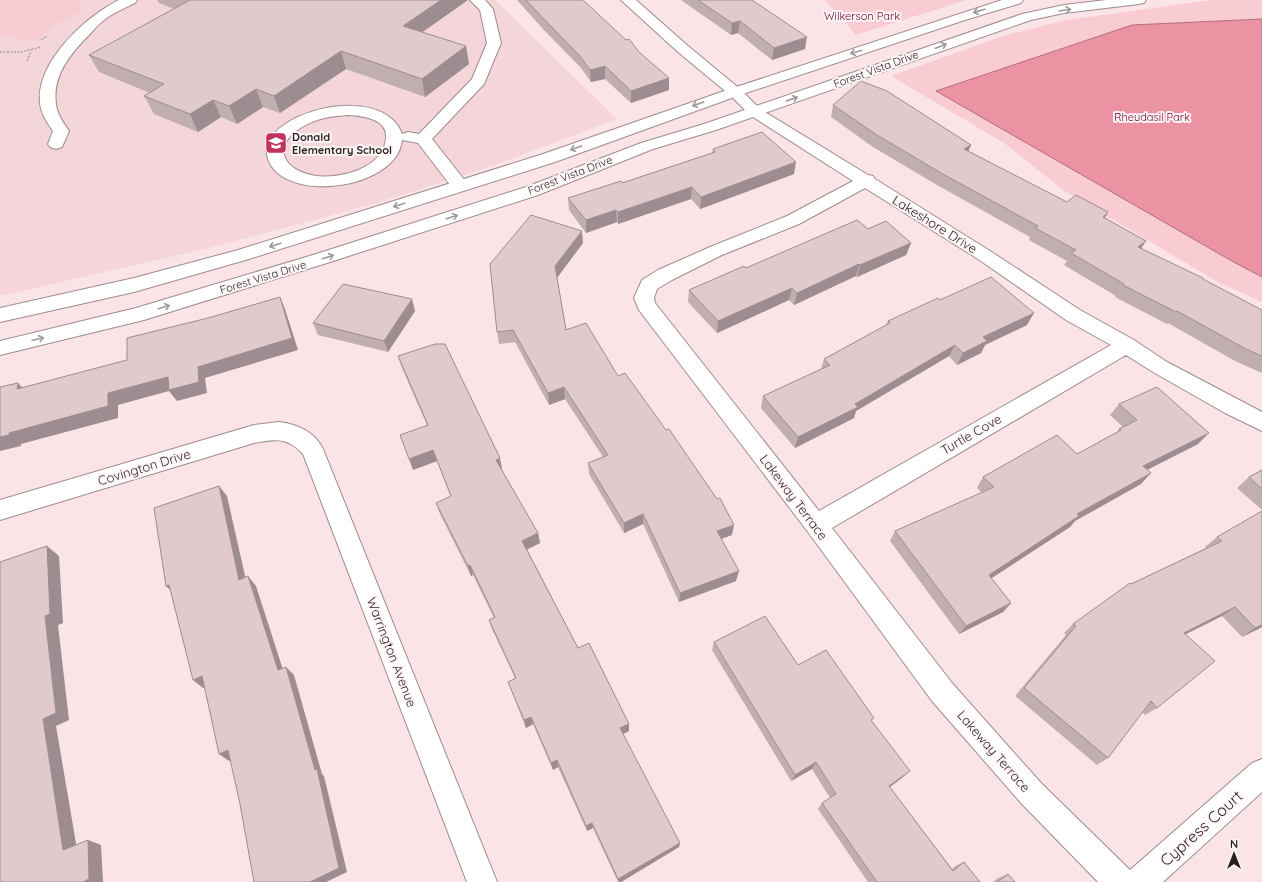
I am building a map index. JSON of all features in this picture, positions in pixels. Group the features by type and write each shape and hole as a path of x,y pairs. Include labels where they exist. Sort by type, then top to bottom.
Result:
{"street":[{"path":"56,144 61,132 53,122 47,106 48,90 55,66 69,46 94,22 105,13 130,0"},
{"path":"423,139 479,81 494,43 486,9 477,0"},
{"name":"Lakeshore Drive","path":"628,0 683,49 735,92 755,112 867,180 984,255 1073,315 1127,345 1160,367 1262,422"},
{"name":"Forest Vista Drive","path":"0,315 134,285 236,257 549,158 735,92 960,17 1016,0"},
{"name":"Forest Vista Drive","path":"0,348 137,315 320,259 532,191 647,146 755,112 1027,17 1064,9 1139,0"},
{"path":"349,110 368,112 383,118 393,127 396,136 393,150 384,161 369,170 351,177 331,180 312,180 295,176 282,169 275,159 275,148 281,136 293,126 310,117 329,112 349,110"},
{"path":"396,136 423,139 476,209"},
{"name":"Lakeway Terrace","path":"867,180 788,223 716,251 665,275 649,285 644,298 646,305 816,525 942,692 1031,793 1120,882"},
{"name":"Turtle Cove","path":"816,525 1127,345"},
{"name":"Covington Drive","path":"0,510 254,434 272,431 290,432"},
{"name":"Warrington Avenue","path":"290,432 303,438 312,448 482,882"},
{"name":"Cypress Court","path":"1140,882 1262,773"}],"path":[{"path":"27,61 32,54 31,51"}],"shaded area":[{"name":"Donald Elementary School","path":"0,0 495,0 617,119 489,167 377,203 209,248 0,296"},
{"name":"Rheudasil Park","path":"1262,19 1262,277 936,91 1132,25"}],"green space":[{"path":"76,0 83,7 80,12 51,26 43,36 29,41 0,34 0,1"},
{"name":"Wilkerson Park","path":"825,0 966,0 856,35"},
{"name":"Rheudasil Park","path":"1211,0 1262,0 1262,302 1218,282 1063,190 1004,143 891,76 1003,36 1067,20"}],"building":[{"path":"190,0 441,0 403,26 466,46 422,79 341,51 274,96 256,89 229,106 213,100 190,114 144,96 164,84 89,55"},
{"path":"526,0 583,0 626,40 629,39 639,52 669,78 631,91 605,66 590,70 580,56"},
{"path":"698,0 752,0 807,37 774,48 740,21 732,23"},
{"path":"861,81 887,91 971,145 964,149 1067,202 1076,195 1108,212 1103,217 1146,241 1138,247 1203,278 1262,310 1262,356 1246,349 1177,311 1176,312 1123,285 1124,284 1071,253 1076,250 1035,228 1038,226 941,173 877,135 833,105"},
{"path":"762,132 796,162 701,197 692,187 618,212 616,210 586,220 568,198 621,181 622,183 715,152 713,149"},
{"path":"531,215 582,231 555,266 566,330 586,323 618,376 625,373 666,430 669,429 717,499 720,498 734,525 717,531 739,571 680,593 643,514 624,523 588,463 608,455 564,387 548,393 513,330 497,332 490,264"},
{"path":"857,220 868,229 886,221 911,243 860,265 859,264 797,293 792,288 718,321 689,290 744,266 746,268"},
{"path":"991,277 1034,313 983,337 987,341 963,353 955,345 855,404 858,407 798,437 763,396 830,365 824,359 890,323 888,321 938,298 940,300"},
{"path":"343,284 412,299 384,341 313,323"},
{"path":"280,297 292,338 198,367 199,382 169,390 168,377 108,393 108,406 9,433 9,435 0,437 0,387 18,383 17,389 127,360 127,338 208,318"},
{"path":"435,344 445,344 500,458 496,460 538,533 522,541 578,648 589,643 629,724 620,728 680,843 618,879 592,823 586,826 557,760 551,763 531,717 524,720 508,682 516,678 489,620 495,617 470,565 468,566 436,503 451,496 433,450 409,459 400,435 428,425 398,356"},
{"path":"1157,387 1209,433 1143,466 1151,473 1077,514 1079,516 989,575 1011,603 966,626 895,531 994,487 983,477 1057,435 1077,454 1121,430 1119,429 1137,420 1119,404"},
{"path":"1262,470 1262,489 1249,477"},
{"path":"219,486 239,580 248,576 278,670 286,667 315,770 317,769 339,868 310,882 254,882 240,804 228,750 219,754 202,676 193,680 169,585 166,586 154,508"},
{"path":"1262,511 1262,625 1255,628 1235,607 1184,633 1215,661 1157,708 1151,701 1108,758 1024,688 1076,626 1073,624 1130,583 1131,584 1222,541 1217,537"},
{"path":"47,546 50,614 45,616 56,713 43,719 63,850 88,840 89,879 83,882 0,882 0,562"},
{"path":"765,616 798,665 826,650 874,718 871,720 910,771 889,786 953,871 964,862 980,882 877,882 822,803 836,794 816,762 795,775 714,642"},
{"path":"1008,874 1015,882 998,882"}],"place":[{"name":"Donald Elementary School","path":"276,143"}]}
